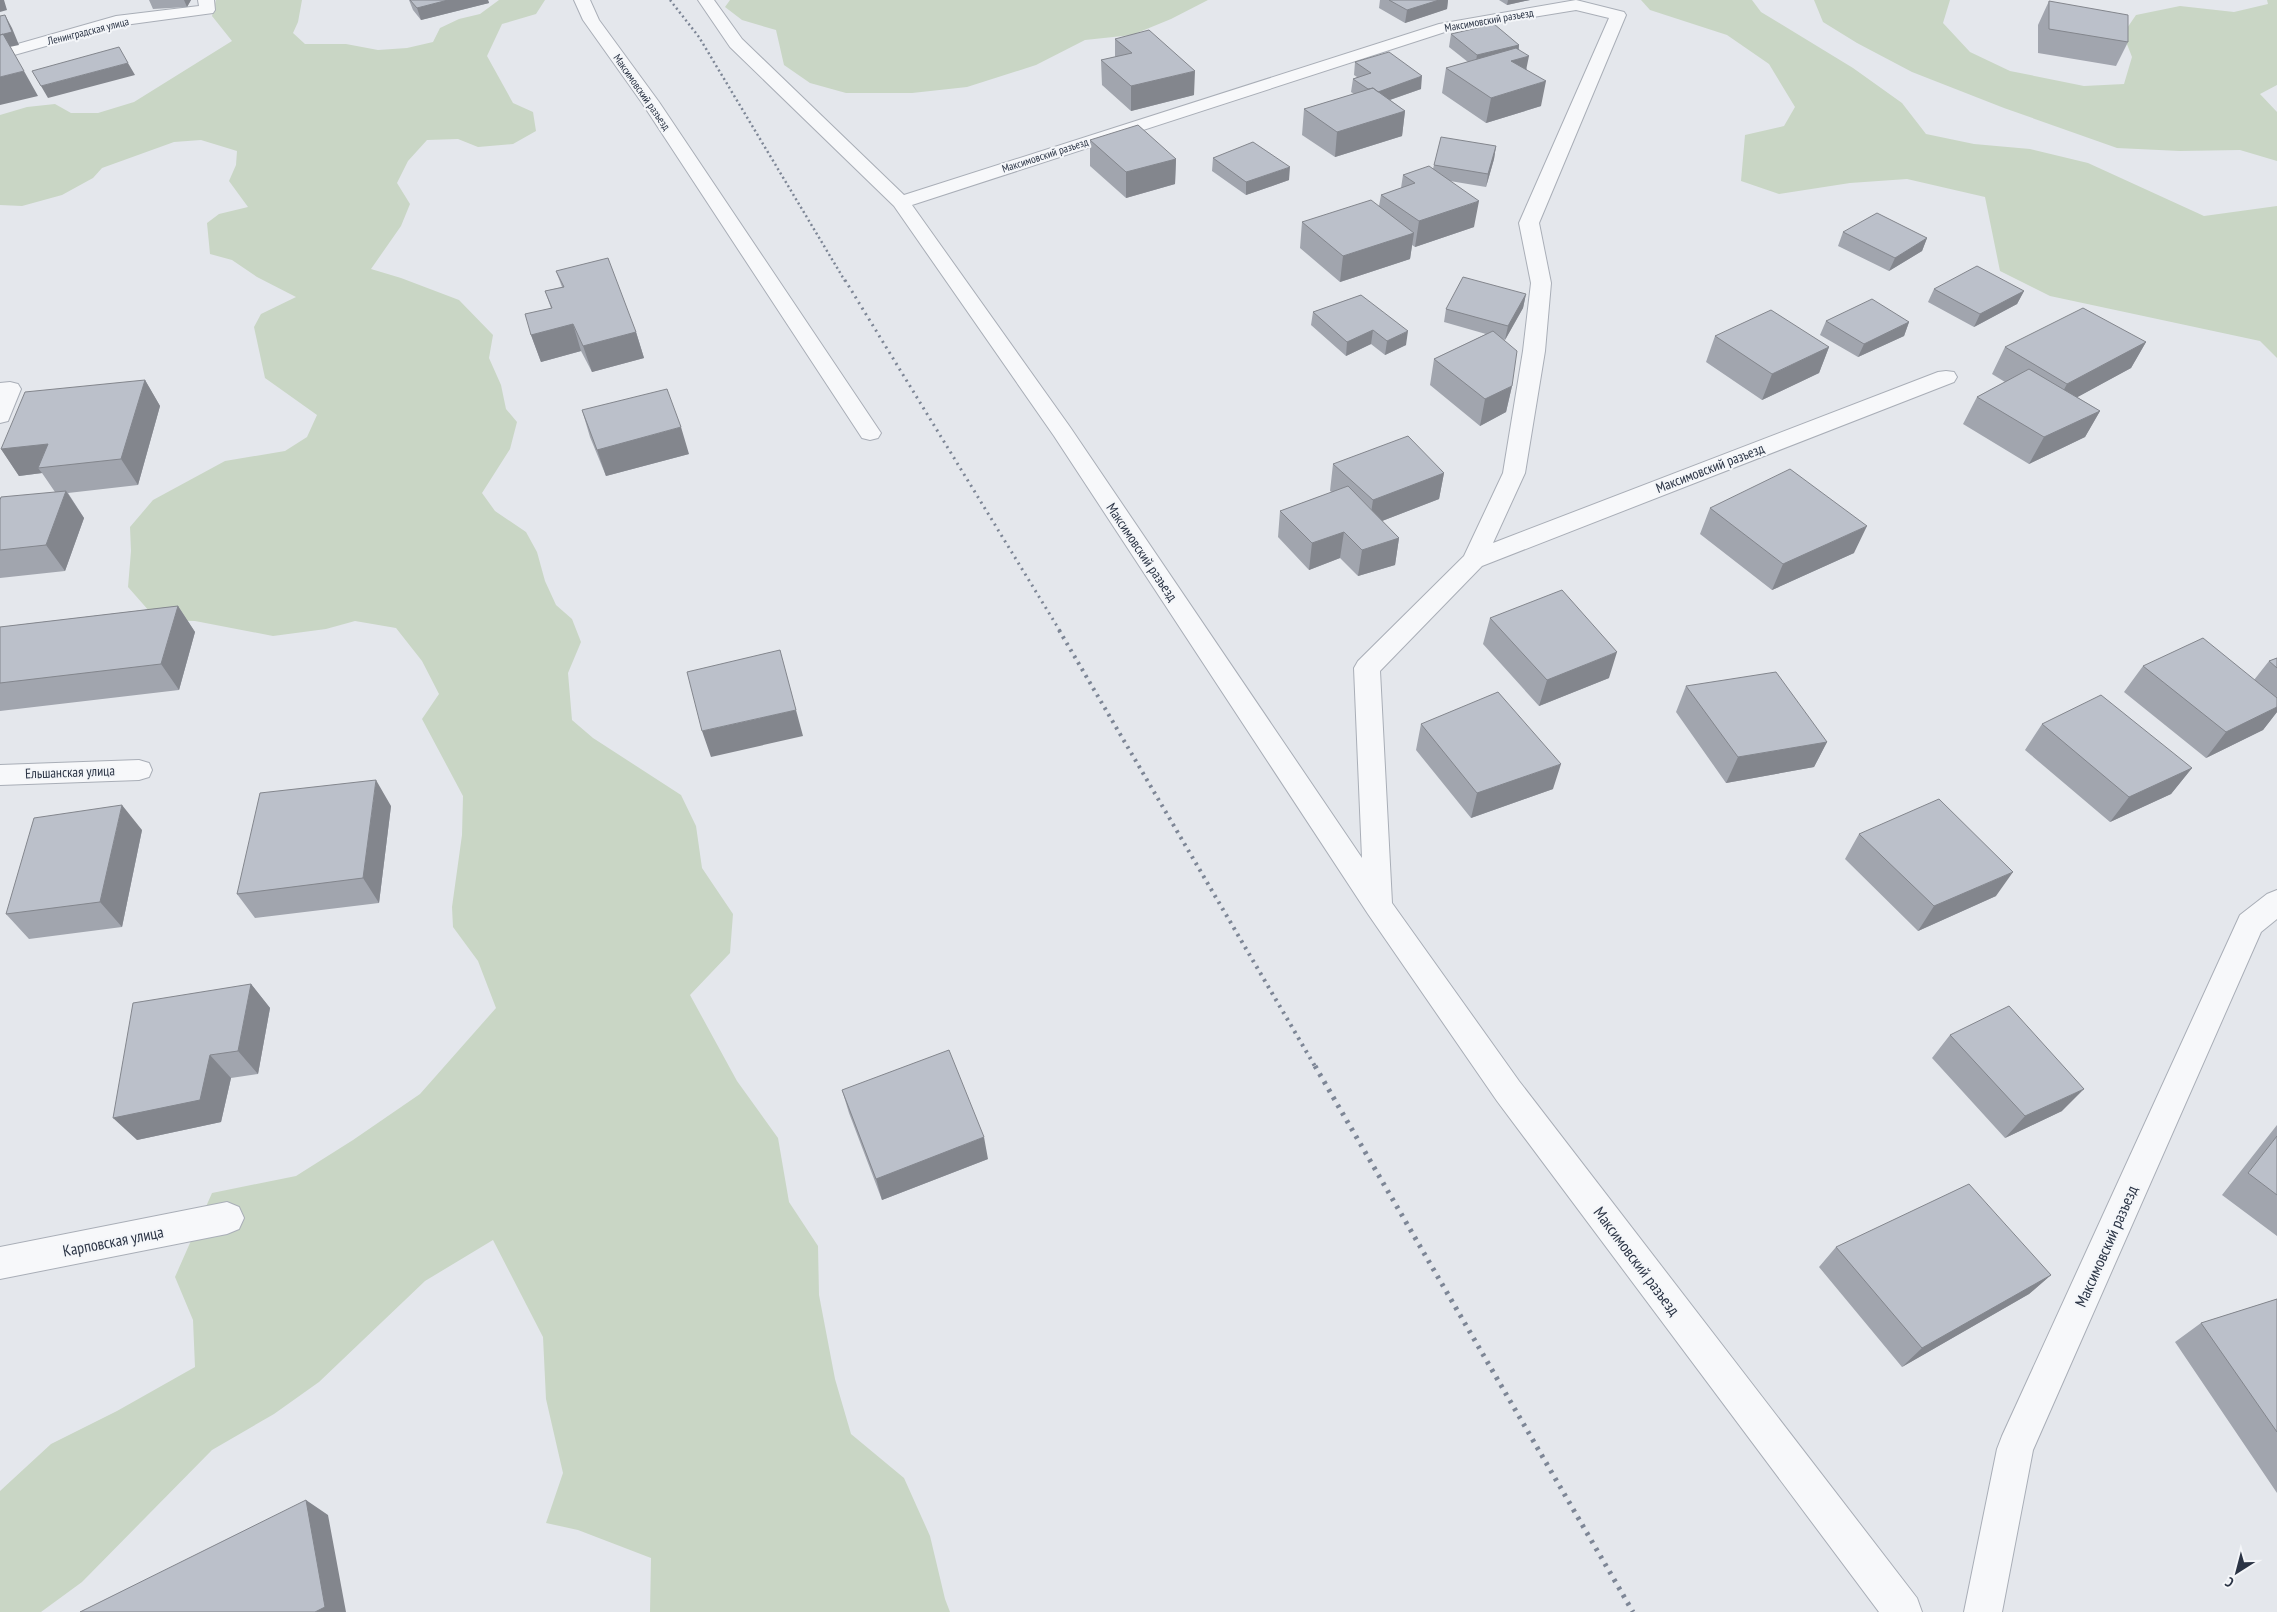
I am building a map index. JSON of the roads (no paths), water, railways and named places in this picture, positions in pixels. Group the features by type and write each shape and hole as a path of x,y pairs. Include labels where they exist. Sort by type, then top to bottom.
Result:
{"street":[{"name":"Максимовский разъезд","path":"582,0 591,20 650,102 870,433"},
{"name":"Максимовский разъезд","path":"706,0 736,43 900,202 1068,440 1378,906 1508,1091 1903,1612"},
{"name":"Ленинградская улица","path":"0,54 116,21 206,5"},
{"name":"Максимовский разъезд","path":"900,202 1445,27 1576,5 1618,15 1530,223 1541,283 1534,351 1514,473 1474,560 1367,668 1378,906"},
{"name":"Максимовский разъезд","path":"1474,560 1946,377"},
{"path":"0,416 5,389"},
{"name":"Ельшанская улица","path":"0,775 139,770"},
{"name":"Максимовский разъезд","path":"1983,1612 2015,1449 2250,924 2277,902"},
{"name":"Карповская улица","path":"0,1264 227,1218"}],"railway":[{"path":"670,0 699,37 845,281"},
{"path":"845,280 1060,631"},
{"path":"1059,630 1316,1068"},
{"path":"1315,1066 1633,1612"}]}
